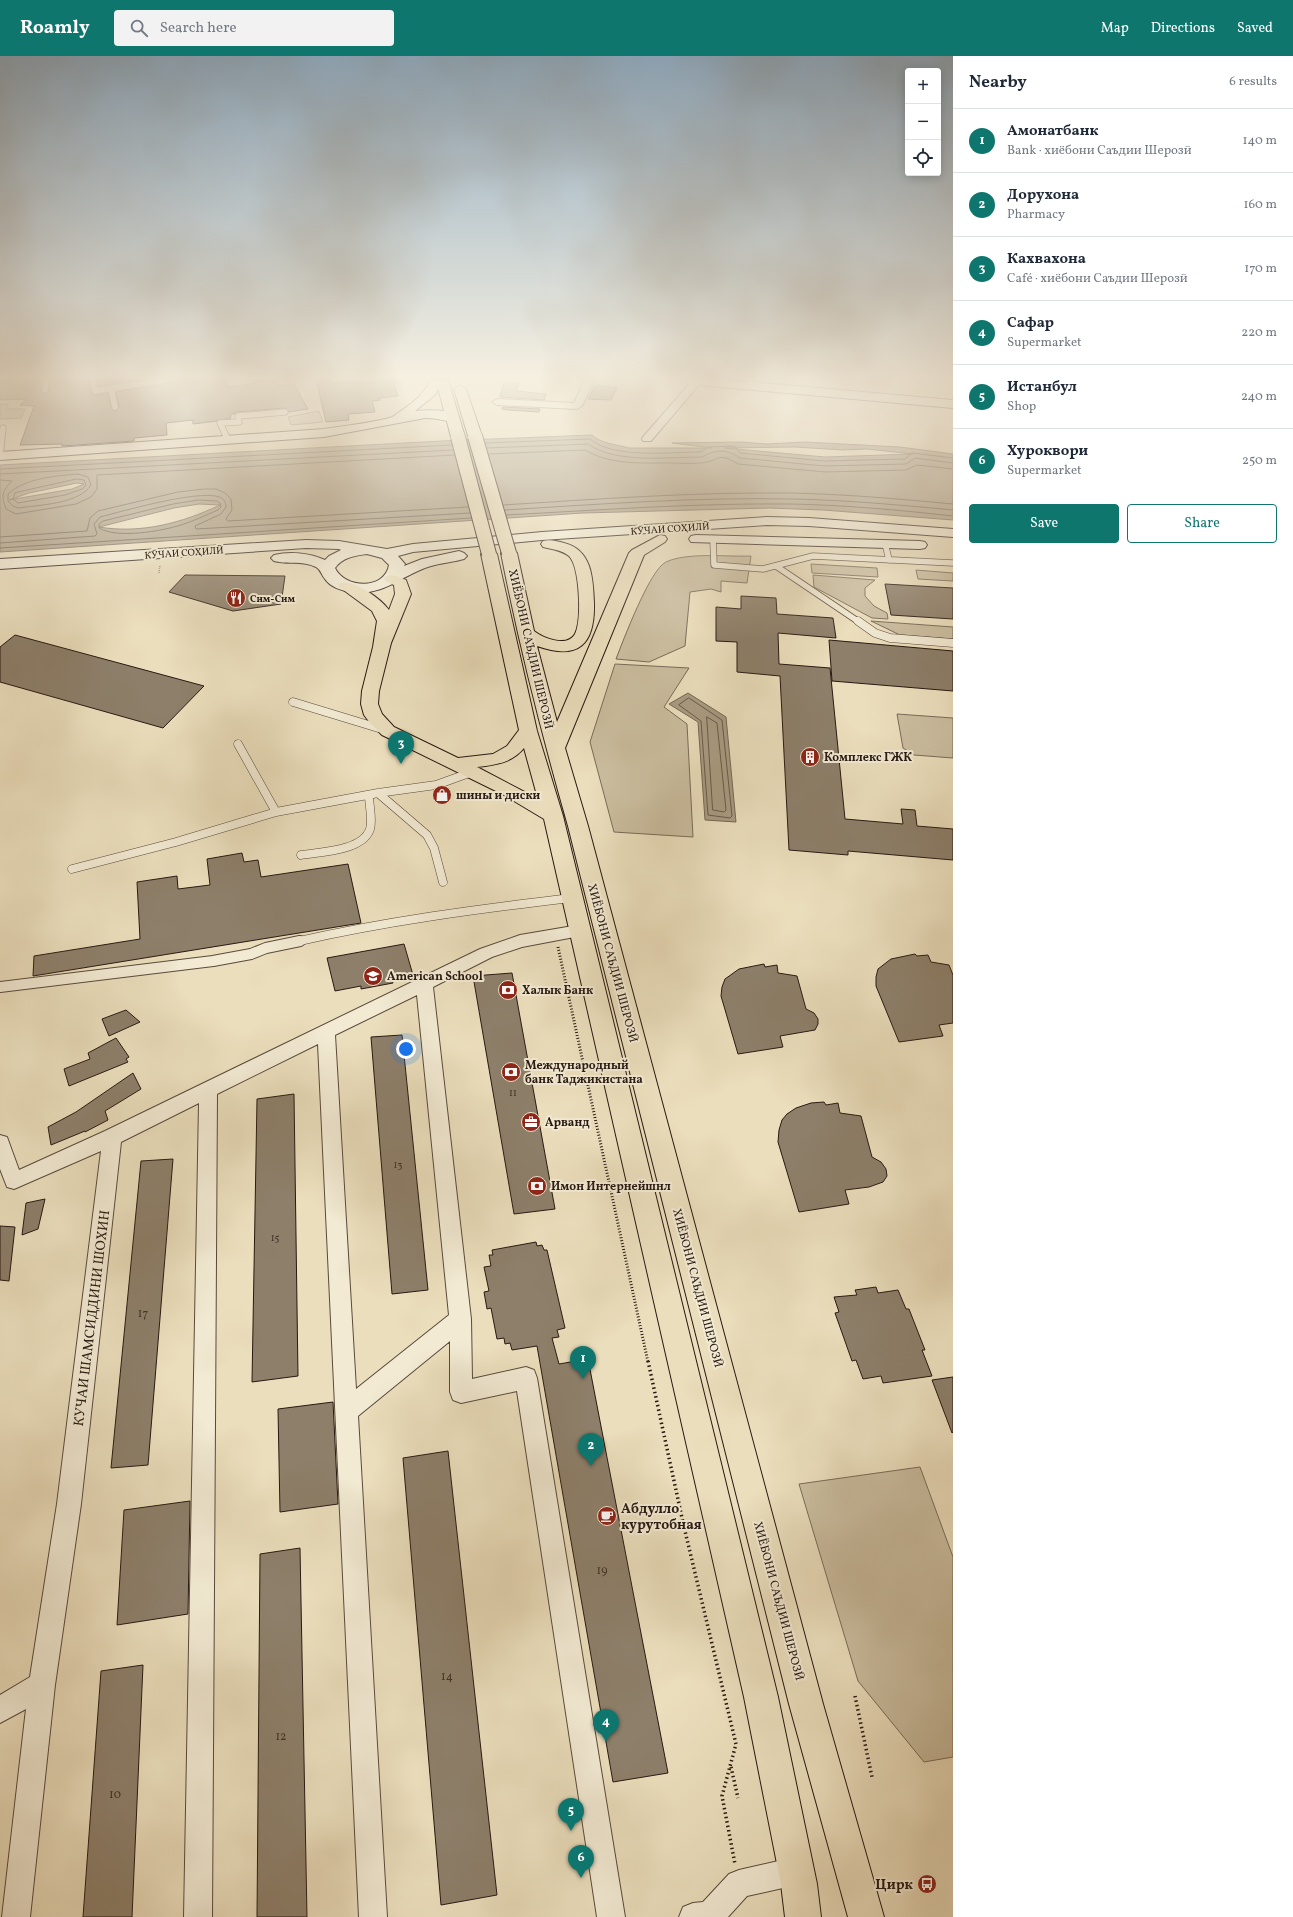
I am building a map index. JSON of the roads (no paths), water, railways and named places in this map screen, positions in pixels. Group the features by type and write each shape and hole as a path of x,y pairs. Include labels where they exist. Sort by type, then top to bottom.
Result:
{"highway":[{"name":"ХИЁБОНИ САЪДИИ ШЕРОЗӢ","path":"468,467 525,632 555,749 578,826 806,1704 866,1917"},
{"name":"ХИЁБОНИ САЪДИИ ШЕРОЗӢ","path":"481,467 499,554 528,731 553,816 571,898 567,933 761,1697 796,1871 803,1917"},
{"path":"555,749 637,553 660,539"},
{"path":"525,632 532,640 557,646 575,642 582,638 584,631 586,607 584,570 576,554 548,544"},
{"path":"382,645 403,594 401,583 394,577"},
{"path":"346,586 365,598 381,611 384,624 382,645 368,697 373,715 388,731 511,791 553,816"},
{"path":"455,764 498,759 513,750 528,731"}],"main road":[{"name":"КӮЧАИ СОҲИЛӢ","path":"0,564 306,544 339,545 387,554 413,548 542,536 767,522 852,525 953,533"},
{"path":"767,522 776,526 778,536 767,540"},
{"path":"850,542 860,537 860,530 852,525"},
{"name":"КӮЧАИ СОҲИЛӢ","path":"346,586 366,588 385,583 394,577 428,562 450,557 548,544 660,539 850,542 953,547"},
{"path":"346,586 335,582 328,576 327,568 338,556 348,552 367,550"},
{"path":"387,554 398,564 398,569 394,577"},
{"name":"КӮЧАИ СОҲИЛӢ","path":"0,574 288,557 306,558 318,562 327,568"}],"street":[{"path":"0,1143 14,1182 208,1091 486,953 520,942 567,933"},
{"path":"424,984 460,1319 461,1392 526,1378 611,1917"},
{"path":"326,1033 374,1917"},
{"path":"198,1917 208,1091"},
{"name":"КУЧАИ ШАМСИДДИНИ ШОХИН","path":"16,1917 42,1685 69,1504 112,1137"},
{"path":"346,1411 460,1319"},
{"path":"0,1710 42,1685"},
{"path":"704,1916 738,1884 796,1871"}],"lane":[{"path":"713,540 714,564 716,566 753,570 776,566 813,556 953,563"},
{"path":"885,543 889,560"},
{"path":"776,566 874,633 890,638 953,643"},
{"path":"293,702 388,731"},
{"path":"238,744 276,812"},
{"path":"72,869 176,842 276,812 369,794 436,785 472,772"},
{"path":"378,793 427,835 434,848 443,882"},
{"path":"301,855 356,845 366,839 370,828 369,794"},
{"path":"0,987 213,961 251,954 266,948 361,927 484,908 571,898"}],"water":[{"path":"0,467 953,467 953,520 823,510 769,508 583,513 0,552","holes":["77,483 84,484 72,489 9,500 29,493","199,504 220,505 176,522 146,528 115,529 99,527 174,508"]},
{"path":"688,693 726,717 736,822 705,820 698,722 669,704"}],"place":[{"name":"Сим-Сим","path":"236,598"},
{"name":"Комплекс ГЖК","path":"810,757"},
{"name":"Кахвахона","path":"401,764"},
{"name":"шины и диски","path":"442,795"},
{"name":"American School","path":"373,976"},
{"name":"Халык Банк","path":"508,990"},
{"name":"Международный банк Таджикистана","path":"511,1072"},
{"name":"Арванд","path":"531,1122"},
{"name":"Имон Интернейшнл","path":"537,1186"},
{"name":"Амонатбанк","path":"583,1379"},
{"name":"Дорухона","path":"591,1466"},
{"name":"Абдулло курутобная","path":"607,1516"},
{"name":"Сафар","path":"606,1742"},
{"name":"Истанбул","path":"571,1831"},
{"name":"Хуроквори","path":"581,1878"},
{"name":"Цирк","path":"927,1884"}]}
